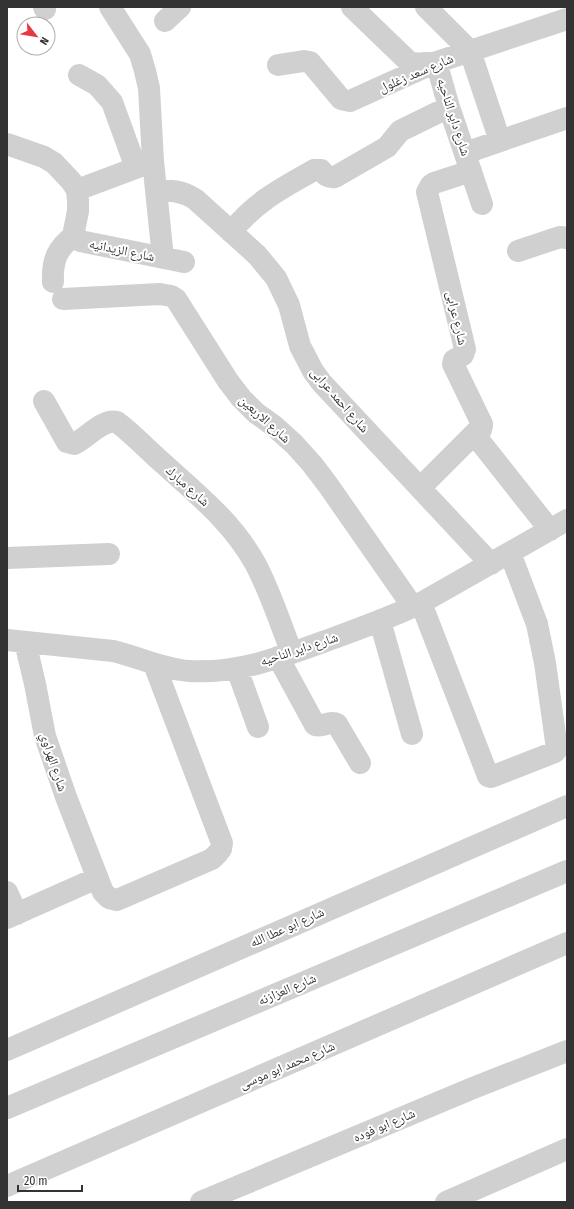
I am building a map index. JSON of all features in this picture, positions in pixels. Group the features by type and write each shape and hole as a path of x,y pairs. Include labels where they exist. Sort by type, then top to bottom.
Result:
{"street":[{"path":"110,7 140,54 146,71 149,88 145,164"},
{"name":"شارع داير الناحيه","path":"352,7 409,62 418,64 434,63 438,68 449,108 482,204"},
{"path":"426,7 470,51 500,141"},
{"name":"شارع سعد زغلول","path":"278,65 304,61 310,62 341,99 350,101 434,63 567,19"},
{"path":"79,75 97,85 112,102 145,164 157,191"},
{"path":"231,232 246,215 262,201 314,170 321,170 328,177 335,177 386,147 404,129 449,108"},
{"path":"468,162 500,141 567,118"},
{"path":"7,144 44,157 71,180 77,190 145,164"},
{"name":"شارع عرابى","path":"468,162 428,188 428,196 465,349 463,354 454,360 453,364 482,426 478,434 478,439 558,525"},
{"name":"شارع الزيدانيه","path":"77,190 78,211 74,231 75,235 80,241 174,260 157,191"},
{"name":"شارع احمد عرابى","path":"157,191 175,190 189,195 257,255 276,278 289,305 300,346 313,371 491,564"},
{"name":"شارع الاربعين","path":"75,235 66,241 54,260 52,271 58,291 166,294 176,299 228,381 241,398 256,413 274,426 294,444 312,464 417,605 489,777 556,751 540,637 530,604 510,553"},
{"path":"518,251 560,238 567,238"},
{"name":"شارع مبارك","path":"44,401 67,442 74,444 106,423 114,421 117,422 208,503 226,521 255,563 266,586 285,655 315,725 319,726 332,722 337,724 360,763"},
{"path":"420,488 482,426"},
{"name":"شارع داير الناحيه","path":"16,641 127,654 170,669 206,671 237,669 285,655 380,622 417,605 558,525"},
{"path":"7,558 109,554"},
{"path":"380,622 412,734"},
{"name":"شارع الهراوي","path":"16,641 35,684 45,736 66,797 97,878 103,892 109,898 117,900 212,859 221,849 222,844 154,664"},
{"path":"237,669 258,727"},
{"name":"شارع ابو عطا الله","path":"7,1050 567,806"},
{"name":"شارع العزازنه","path":"7,1108 567,871"},
{"path":"7,892 12,916 97,878"},
{"name":"شارع محمد ابو موسى","path":"7,1186 567,943"},
{"name":"شارع ابو فوده","path":"201,1202 473,1088 567,1051"},
{"path":"446,1202 567,1149"}]}
